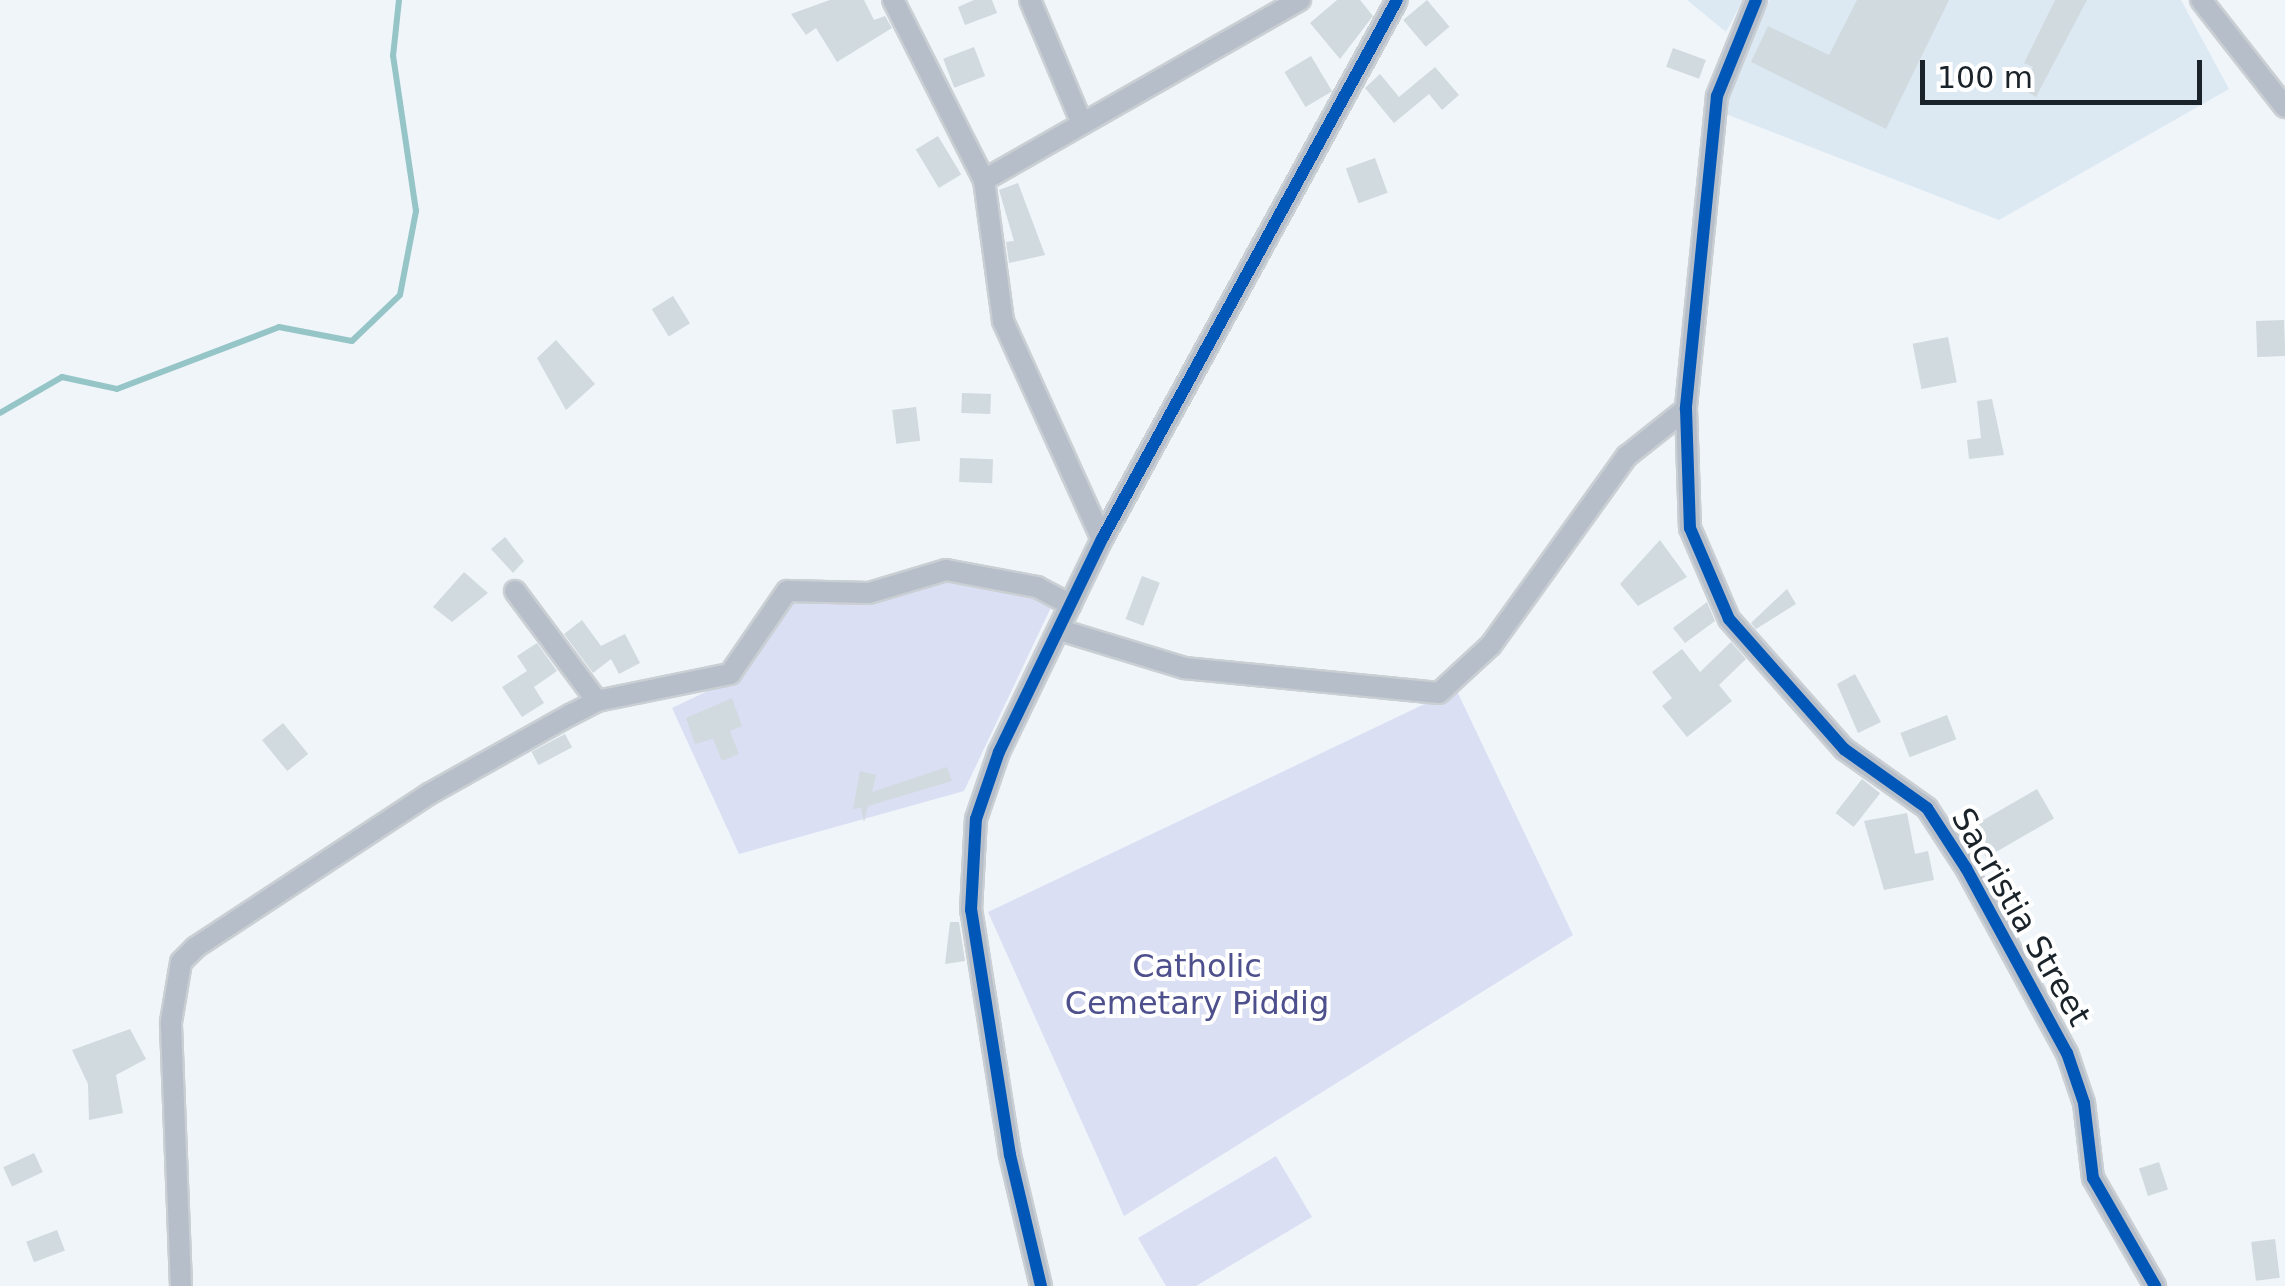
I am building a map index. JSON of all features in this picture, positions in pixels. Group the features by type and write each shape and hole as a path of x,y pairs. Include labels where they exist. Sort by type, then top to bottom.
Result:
{"street":[{"path":"892,0 984,180 1002,322 1102,539"},
{"path":"1030,0 1080,119"},
{"path":"984,180 1080,119 1300,0"},
{"path":"1041,1286 1010,1155 971,910 976,818 1102,539 1397,0"},
{"name":"Sacristia Street","path":"1756,0 1717,96 1686,409 1686,512 1720,602 1844,749 1927,808 1966,868 2068,1053 2084,1103 2092,1178 2155,1286"},
{"path":"2201,0 2285,108"},
{"path":"1060,630 1184,668 1439,693 1490,645 1626,456 1686,409"},
{"path":"181,1286 170,1022 181,962 429,794 597,702 730,674 787,591 869,593 946,570 1037,587 1072,605"},
{"path":"515,591 597,702"}],"shaded area":[{"path":"1687,0 1743,0 1726,32"},
{"path":"1770,0 2181,0 2229,89 1999,220 1718,111"}],"green space":[{"path":"943,574 1054,601 964,791 739,854 672,708 743,674 792,600"},
{"name":"Catholic Cemetary Piddig","path":"1456,689 1573,935 1124,1216 988,912"},
{"path":"1276,1156 1312,1217 1196,1286 1166,1286 1138,1238"}],"building":[{"path":"830,0 864,0 874,20 885,16 892,28 837,62 816,28 806,35 791,14"},
{"path":"974,0 992,0 997,13 965,25 958,7"},
{"path":"1337,0 1360,0 1373,16 1340,59 1310,23"},
{"path":"1427,0 1449,27 1426,47 1403,20"},
{"path":"1857,0 1949,0 1886,129 1751,62 1768,26 1829,55"},
{"path":"2055,0 2087,0 2036,97 2021,88 2033,67 2024,63"},
{"path":"974,47 985,76 954,88 943,59"},
{"path":"1673,48 1706,60 1699,79 1666,67"},
{"path":"1311,56 1332,91 1306,107 1284,72"},
{"path":"1435,67 1459,95 1442,110 1429,94 1394,123 1365,88 1380,74 1399,97"},
{"path":"938,136 961,175 939,188 916,149"},
{"path":"1375,158 1388,193 1359,203 1346,169"},
{"path":"1018,183 1045,255 1009,263 1006,242 1014,241 999,190"},
{"path":"673,296 690,323 669,336 652,309"},
{"path":"2284,320 2285,356 2257,357 2256,321"},
{"path":"1948,337 1957,382 1921,389 1913,344"},
{"path":"556,340 595,384 566,410 537,358"},
{"path":"962,393 991,394 990,414 961,413"},
{"path":"1992,399 2004,455 1969,459 1967,440 1981,438 1977,401"},
{"path":"916,407 920,441 896,444 892,410"},
{"path":"960,458 993,459 992,483 959,482"},
{"path":"505,537 524,561 513,573 491,549"},
{"path":"1660,540 1687,577 1638,606 1620,584"},
{"path":"464,572 488,593 452,622 433,607"},
{"path":"1142,576 1160,583 1143,626 1126,619"},
{"path":"1787,589 1796,604 1756,629 1751,623"},
{"path":"1707,602 1715,621 1685,643 1673,628"},
{"path":"582,620 601,646 625,634 640,663 619,674 611,659 593,673 564,634"},
{"path":"1731,642 1746,659 1719,685 1732,701 1687,737 1662,706 1672,698 1652,672 1682,649 1700,672"},
{"path":"537,643 557,671 534,687 544,703 522,717 502,687 527,671 517,656"},
{"path":"1855,674 1881,722 1858,733 1837,684"},
{"path":"732,698 742,726 730,731 739,754 722,761 713,739 695,744 686,718"},
{"path":"1947,715 1956,739 1910,757 1900,733"},
{"path":"283,723 308,754 287,771 262,740"},
{"path":"565,734 572,747 538,765 531,752"},
{"path":"947,767 952,781 868,806 864,822 861,808 853,809 860,771 876,775 872,792"},
{"path":"1862,779 1880,793 1854,827 1836,813"},
{"path":"2037,789 2054,818 1986,857 1969,828"},
{"path":"1907,813 1915,854 1928,851 1934,880 1884,890 1864,821"},
{"path":"950,922 959,922 965,961 945,964"},
{"path":"130,1029 146,1059 116,1075 123,1113 89,1120 88,1084 72,1050"},
{"path":"34,1153 43,1172 12,1186 3,1167"},
{"path":"2159,1162 2168,1190 2148,1196 2139,1168"},
{"path":"57,1230 65,1251 34,1262 26,1242"},
{"path":"2275,1239 2280,1278 2256,1281 2251,1242"}],"waterway":[{"path":"0,413 62,377 117,389 279,327 352,341 400,295 416,211 393,56 399,0"}],"cycle path":[{"path":"1041,1286 1010,1155 971,910 976,819 999,752 1102,539 1397,0"},
{"path":"1756,0 1717,96 1686,409 1690,528 1729,619 1844,749 1927,808 1966,868 2067,1053 2084,1103 2093,1178 2155,1286"}]}
